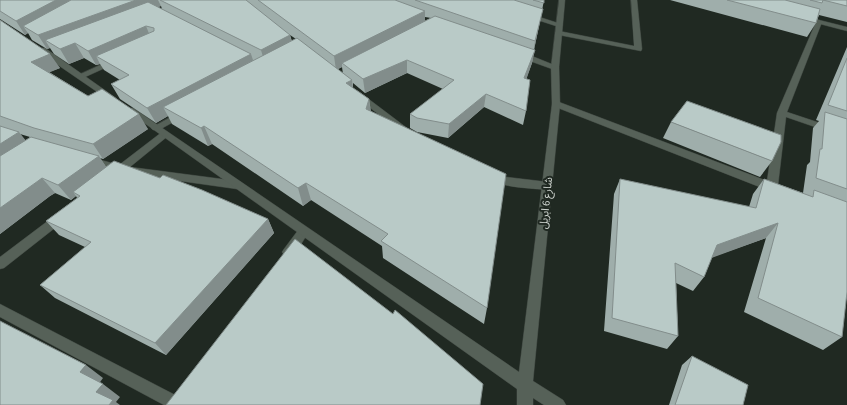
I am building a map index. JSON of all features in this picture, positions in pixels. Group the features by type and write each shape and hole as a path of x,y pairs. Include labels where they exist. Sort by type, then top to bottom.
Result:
{"street":[{"name":"شارع 6 ابريل","path":"525,405 525,385 556,104 555,67 562,0"},
{"path":"523,14 559,29 638,49 634,0"},
{"path":"798,16 847,29"},
{"path":"772,187 782,113 819,22"},
{"path":"35,46 49,51 80,76 161,131 303,232 525,385 558,405"},
{"path":"510,51 555,67"},
{"path":"80,76 121,59"},
{"path":"347,86 401,128 415,136"},
{"path":"556,104 786,192"},
{"path":"109,178 121,169 161,131 190,109"},
{"path":"782,113 847,135"},
{"path":"78,156 121,169 237,185"},
{"path":"484,172 504,182 548,186"},
{"path":"0,264 67,212"},
{"path":"279,263 303,232"},
{"path":"0,310 173,404 183,390"}],"building":[{"path":"0,0 56,0 16,21 0,11"},
{"path":"71,0 136,0 38,35 23,26"},
{"path":"160,0 246,0 290,35 261,50"},
{"path":"258,0 395,0 425,11 334,56"},
{"path":"415,0 514,0 543,9 535,41"},
{"path":"533,0 544,0 544,3"},
{"path":"727,0 785,0 820,9 816,23"},
{"path":"810,0 823,0 822,3"},
{"path":"823,0 847,0 847,6"},
{"path":"148,2 251,54 147,108 111,84 129,75 96,56 154,31 154,28 146,26 88,51 75,43 60,49 45,40"},
{"path":"435,16 535,50 524,78 530,80 526,111 486,94 449,124 417,118 410,114 454,80 407,60 363,79 342,63"},
{"path":"0,20 50,54 31,62 88,96 102,89 139,114 93,144 34,128 0,116"},
{"path":"297,38 352,80 346,83 369,99 366,109 506,174 487,308 381,241 388,234 306,183 298,188 204,126 201,128 163,107"},
{"path":"847,58 847,111 828,105"},
{"path":"687,101 781,135 781,142 772,161 671,122"},
{"path":"825,112 847,119 847,189 816,178 820,149 822,149"},
{"path":"0,126 19,132 0,144"},
{"path":"31,137 99,156 58,185 42,178 0,208 0,156"},
{"path":"114,161 160,178 163,175 202,190 268,219 155,343 40,285 91,242 46,221 80,196 73,192"},
{"path":"620,179 756,208 764,179 813,197 814,190 847,202 847,292 842,337 758,298 778,223 717,245 704,277 675,263 678,336 612,318"},
{"path":"295,239 393,314 395,310 483,384 480,405 166,405"},
{"path":"0,321 86,365 80,372 103,384 96,392 113,400 109,405 0,405"},
{"path":"692,356 748,385 743,405 675,405"}]}
